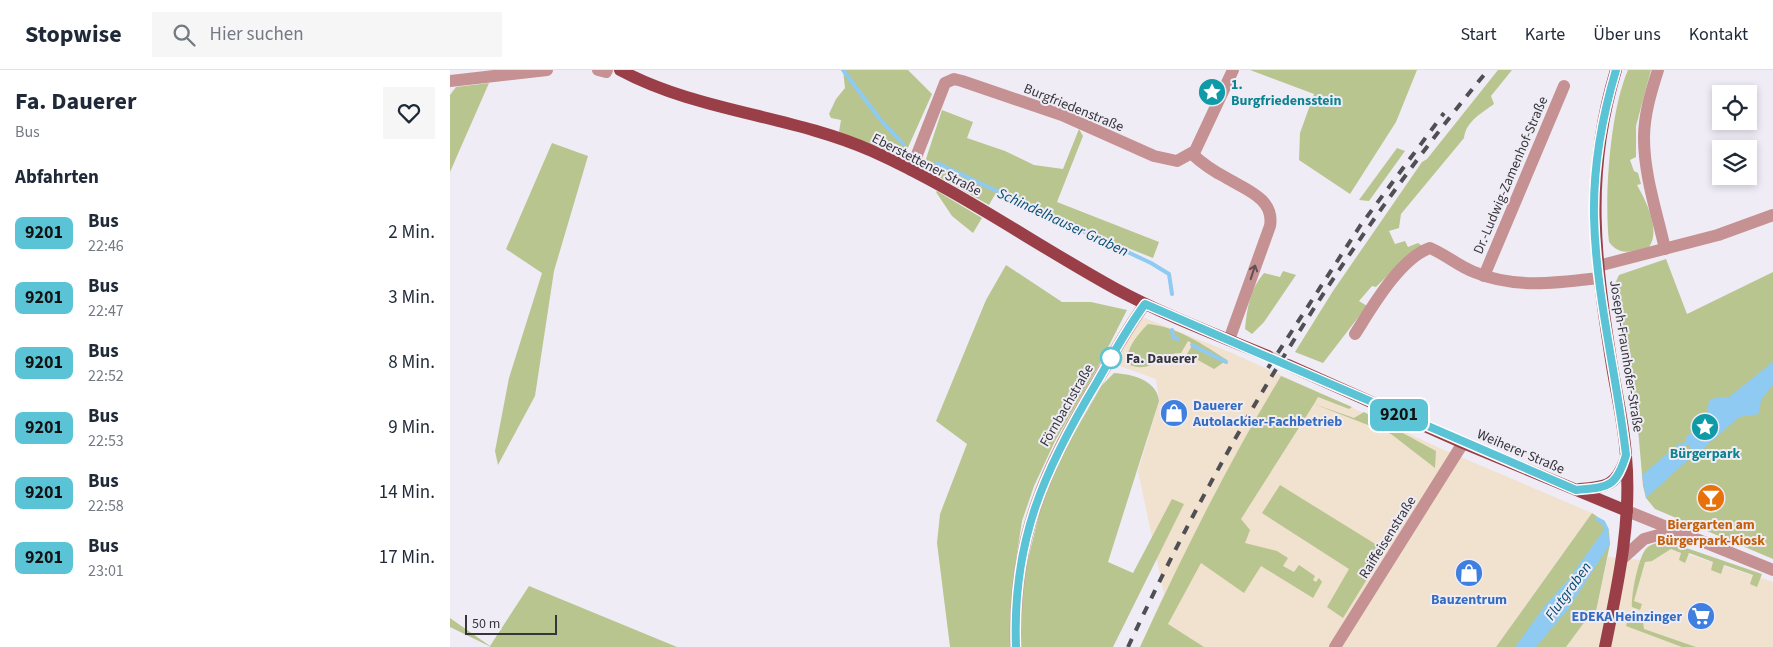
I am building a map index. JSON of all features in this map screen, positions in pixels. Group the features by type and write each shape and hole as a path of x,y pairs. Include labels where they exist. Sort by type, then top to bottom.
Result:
{"main road":[{"name":"Eberstettener Straße","path":"620,70 680,94 830,135 871,151 911,170 1145,304 1229,340"},
{"name":"Joseph-Fraunhofer-Straße","path":"1605,647 1626,527 1633,514 1626,455 1598,272 1594,219 1596,166 1604,116 1616,70"},
{"path":"1229,340 1268,356"},
{"name":"Weiherer Straße","path":"1288,365 1462,443 1633,514"},
{"path":"1576,490 1603,487 1614,481 1621,472 1626,455"}],"street":[{"path":"450,81 492,72 547,70"},
{"path":"598,70 606,72 607,70"},
{"path":"1229,340 1270,226 1270,214 1267,206 1258,196 1212,170 1192,154 1232,70"},
{"path":"1658,70 1648,104 1644,138 1648,172 1665,249"},
{"name":"Burgfriedenstraße","path":"911,170 945,83 954,79 1062,116 1161,159 1177,161 1192,154"},
{"name":"Dr.-Ludwig-Zamenhof-Straße","path":"1484,276 1564,86"},
{"name":"Dr.-Ludwig-Zamenhof-Straße","path":"1355,334 1393,280 1406,265 1426,250 1434,250 1456,264 1484,276 1506,282 1533,284 1598,272 1665,249 1727,232 1773,214"},
{"name":"Förnbachstraße","path":"1016,647 1020,566 1029,523 1038,496 1059,447 1145,304"},
{"name":"Raiffeisenstraße","path":"1335,647 1462,443"},
{"name":"Weiherer Straße","path":"1633,514 1773,570"},
{"path":"1622,558 1644,539 1673,531"}],"shaded area":[{"path":"1137,315 1232,353 1442,449 1592,513 1496,647 1140,647 1164,594 1138,471 1159,401 1156,379 1109,362"},
{"path":"1671,549 1773,582 1773,647 1566,647 1586,620 1594,621 1608,557 1652,561"}],"green space":[{"path":"843,70 908,70 932,94 906,152 892,154 839,132 841,120 831,118 829,114 836,99 845,88"},
{"path":"1250,70 1417,70 1396,122 1350,194 1299,160 1300,133 1314,94"},
{"path":"1498,70 1512,70 1491,96 1494,104 1471,122 1464,138 1401,214 1399,228 1389,231 1395,244 1405,241 1408,247 1418,243 1424,247 1402,261 1376,287 1372,286 1359,301 1367,306 1323,363 1295,352 1333,291 1422,162 1427,159"},
{"path":"1628,70 1651,70 1636,126 1636,157 1630,160 1634,171 1638,173 1641,184 1637,185 1651,216 1653,232 1649,247 1627,252 1618,250 1609,242 1607,202 1613,131 1622,87"},
{"path":"489,83 450,172 450,95 456,87"},
{"path":"942,110 973,122 967,138 1005,151 1034,165 1063,169 1079,129 1083,136 1057,202 1159,242 1153,258 1065,223 997,191 989,205 932,173 925,162"},
{"path":"552,143 588,156 554,271 535,396 498,465 495,451 509,378 542,273 506,249"},
{"path":"1397,148 1405,151 1369,201 1359,200"},
{"path":"937,191 982,218 973,233 952,216"},
{"name":"Bürgerpark","path":"1666,259 1687,314 1773,272 1773,559 1655,509 1646,498 1643,486 1636,406 1613,288 1619,275"},
{"path":"1006,265 1062,302 1091,302 1127,310 1097,369 1055,441 1034,486 1022,521 1014,572 1010,647 950,647 937,543 940,514 967,444 936,421 986,300"},
{"path":"1283,271 1296,275 1264,322 1252,334 1245,329 1252,292 1264,273 1280,277"},
{"path":"1148,324 1180,332 1227,360 1214,369 1187,354 1193,344 1188,341 1181,353 1168,356 1144,367 1130,365 1128,354 1130,349 1136,338"},
{"path":"1114,373 1136,377 1149,383 1154,388 1159,401 1108,562 1133,573 1172,499 1184,504 1113,647 1021,647 1022,584 1042,502 1060,458 1102,385"},
{"path":"1281,376 1352,407 1349,409 1318,397 1241,519 1250,530 1245,543 1277,551 1288,558 1283,566 1294,572 1299,565 1315,576 1313,580 1316,582 1319,578 1322,582 1313,598 1261,566 1244,593 1201,563 1168,624 1204,647 1140,647 1207,509"},
{"path":"1314,404 1354,418 1364,412 1436,451 1435,468 1391,434"},
{"path":"1280,485 1385,550 1343,618 1327,607 1349,569 1262,513"},
{"path":"1592,513 1605,522 1609,532 1610,544 1594,621 1586,620 1566,647 1496,647"},
{"path":"1666,541 1762,574 1757,587 1750,584 1753,575 1724,565 1721,574 1711,570 1713,562 1689,553 1685,563 1679,560 1681,553 1671,549 1652,561 1645,562 1634,601 1642,604 1640,610 1632,607 1635,578 1642,555 1649,546"},
{"path":"529,586 677,647 491,647 450,627 450,618 490,646"},
{"path":"1628,619 1643,622 1644,629 1696,647 1682,647 1626,626"}],"water":[{"path":"1773,362 1773,385 1761,400 1759,414 1739,417 1695,456 1685,438 1706,419 1709,401 1716,397 1729,397"},
{"path":"1680,443 1689,459 1646,498 1642,475"},
{"path":"1607,526 1610,544 1569,608 1536,647 1515,647 1547,603 1567,581"}],"waterway":[{"name":"Schindelhauser Graben","path":"843,70 879,118 903,144"},
{"name":"Schindelhauser Graben","path":"937,163 1151,263 1169,274 1172,294"},
{"name":"Schindelhauser Graben","path":"1172,330 1173,337 1178,339"},
{"name":"Schindelhauser Graben","path":"1192,345 1226,362"},
{"name":"Flutgraben","path":"1678,450 1690,440"},
{"name":"Schindelhauser Graben","path":"1597,519 1603,522 1607,530"}],"tunnel":[{"path":"1268,356 1288,365"}],"railway":[{"path":"1128,647 1204,495 1290,347 1384,205 1488,70"},
{"path":"1268,368 1360,226 1444,113"}],"bus line":[{"name":"9201","path":"1016,647 1016,601 1020,566 1029,523 1036,503 1059,447 1083,404 1145,304 1268,356 1462,443 1576,490 1603,487 1618,478 1626,455 1599,278 1594,208 1596,166 1601,130 1616,70"}],"place":[{"name":"1. Burgfriedensstein","path":"1212,92"},
{"name":"Fa. Dauerer","path":"1111,358"},
{"name":"Dauerer Autolackier-Fachbetrieb","path":"1174,413"},
{"name":"Bürgerpark","path":"1705,427"},
{"name":"Biergarten am Bürgerpark-Kiosk","path":"1711,498"},
{"name":"Bauzentrum","path":"1469,573"},
{"name":"EDEKA Heinzinger","path":"1701,616"}]}
